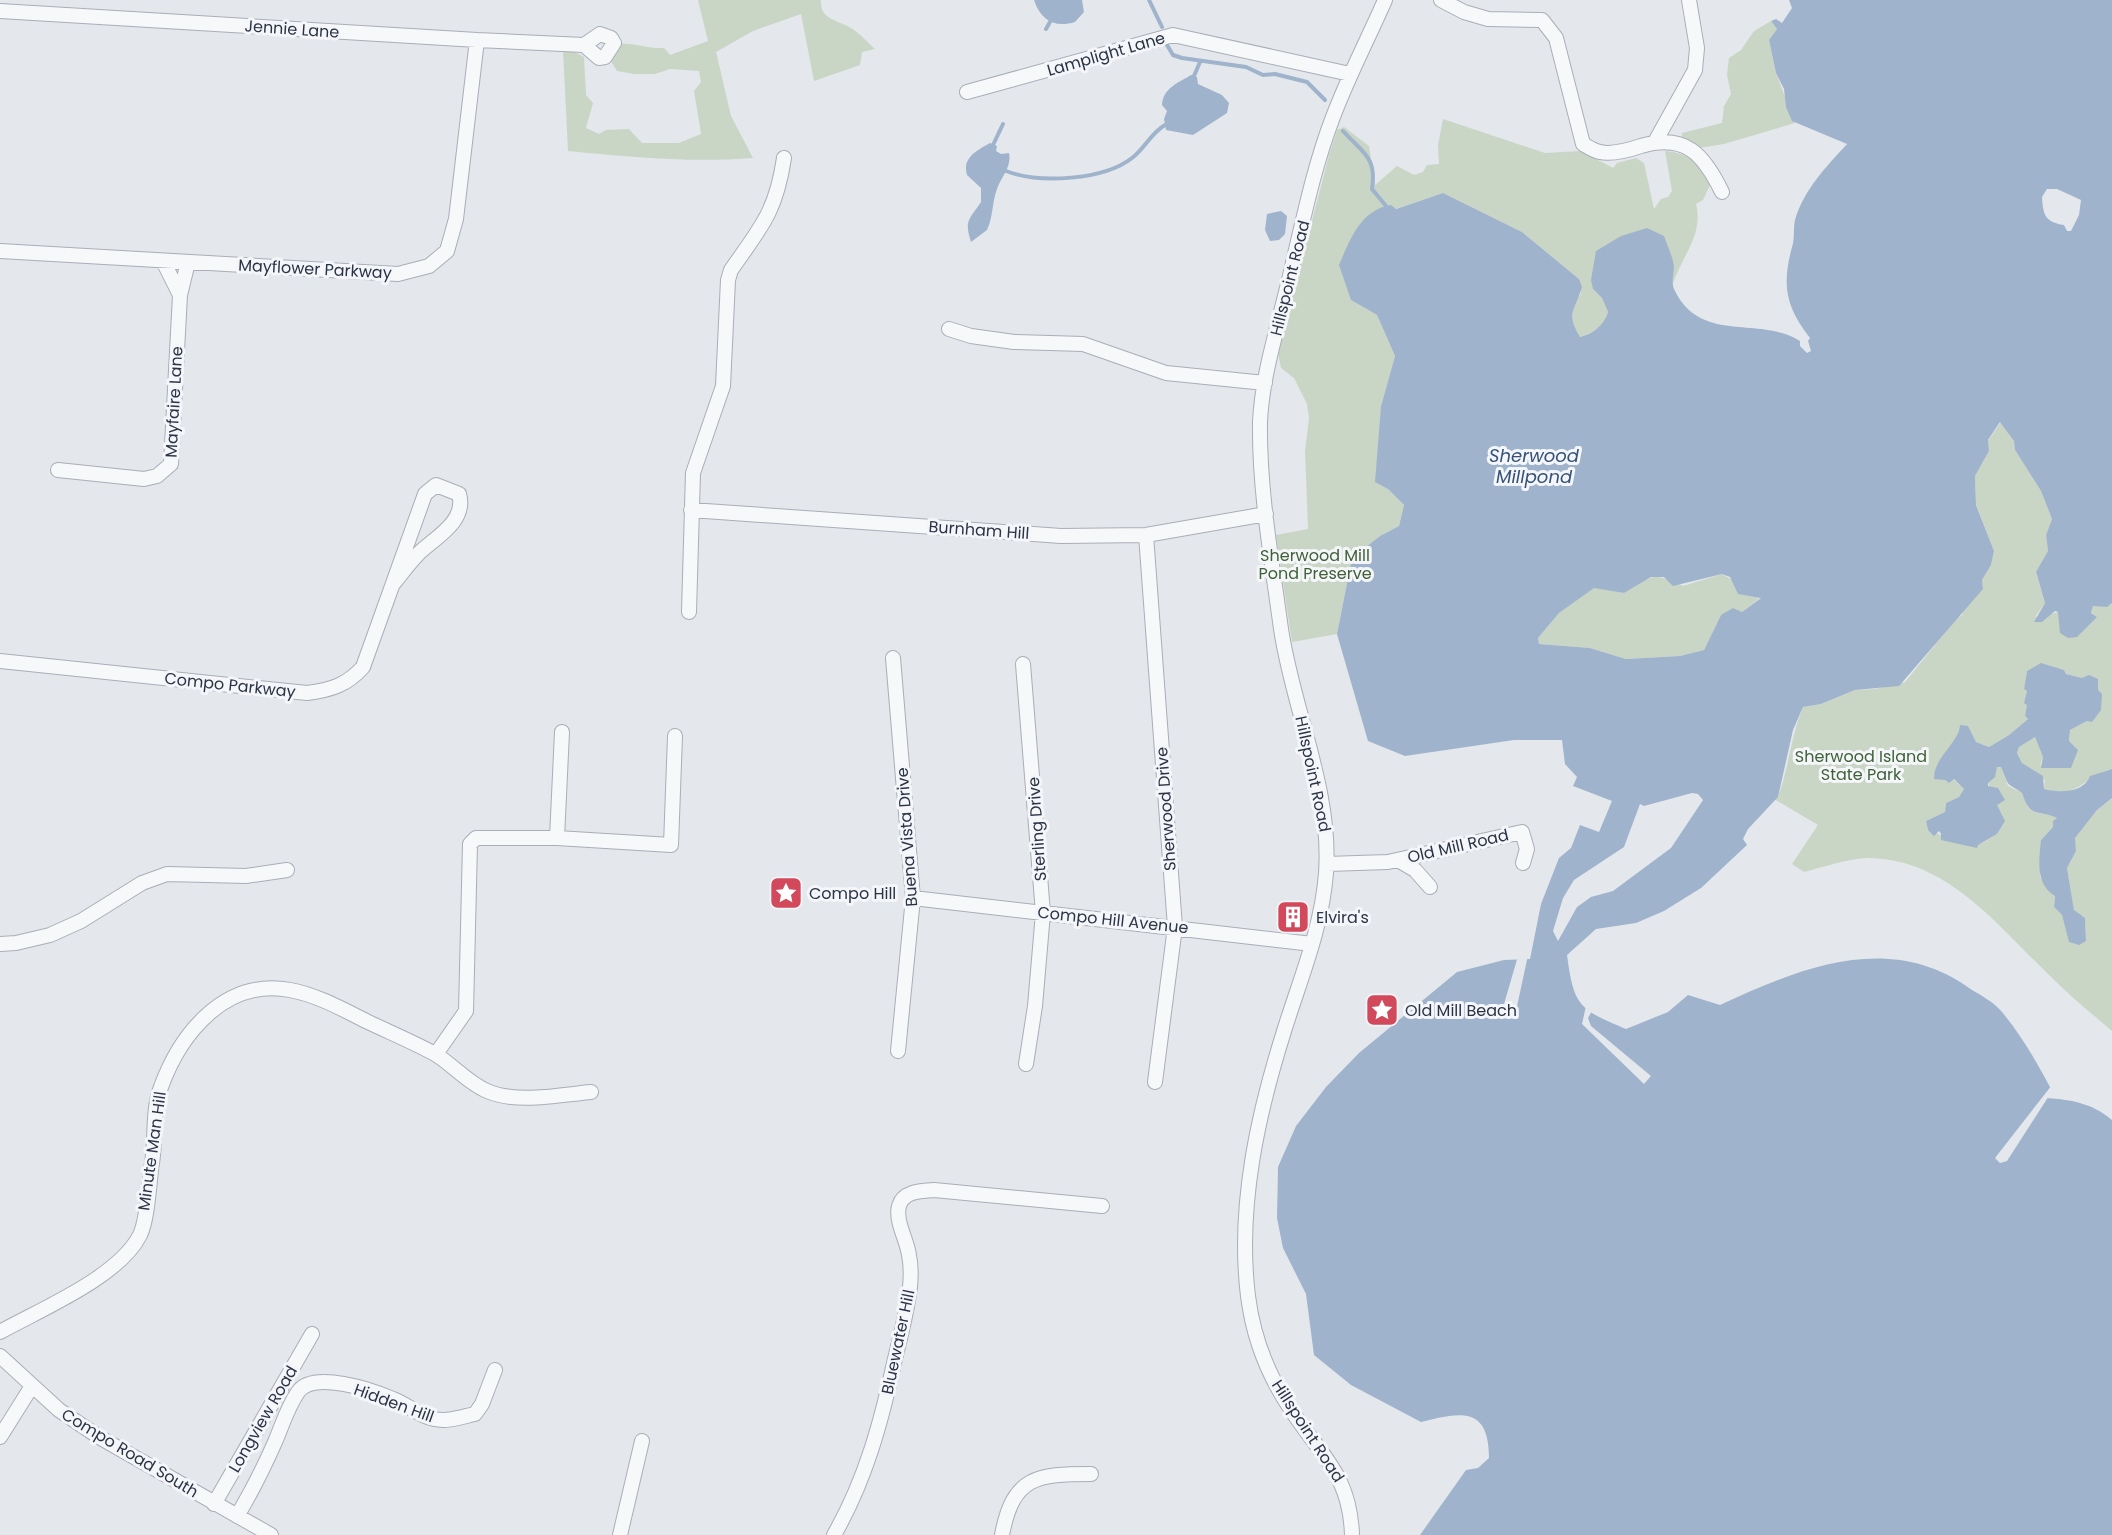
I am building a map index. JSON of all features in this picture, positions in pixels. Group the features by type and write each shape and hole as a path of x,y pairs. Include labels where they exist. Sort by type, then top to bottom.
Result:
{"street":[{"name":"Hillspoint Road","path":"1352,1535 1348,1498 1340,1478 1293,1414 1267,1364 1253,1323 1246,1273 1247,1217 1259,1120 1312,944 1323,896 1327,864 1321,800 1284,645 1266,514 1260,447 1265,382 1323,147 1350,74 1385,0"},
{"path":"1441,0 1464,12 1488,19 1537,18 1547,23 1559,47 1583,144 1601,152 1625,151 1655,142 1680,144 1698,153 1712,170 1722,192"},
{"path":"1655,142 1695,70 1697,48 1689,0"},
{"name":"Jennie Lane","path":"0,11 584,45"},
{"name":"Lamplight Lane","path":"967,92 1173,35 1350,74"},
{"name":"Mayflower Parkway","path":"0,251 398,274 429,266 447,251 456,219 477,40"},
{"path":"689,612 691,510 695,463 723,386 728,280 731,270 770,213 780,187 784,158"},
{"name":"Mayfaire Lane","path":"163,261 180,295"},
{"name":"Mayfaire Lane","path":"58,470 144,478 157,476 171,464 180,295 188,262"},
{"path":"949,329 971,336 1014,342 1083,344 1166,373 1265,382"},
{"name":"Compo Parkway","path":"0,661 307,693 331,690 351,681 363,667 375,628 394,583 425,494 436,485 459,494 462,503 459,515 417,555 394,583"},
{"name":"Burnham Hill","path":"691,510 1061,536 1146,535 1266,514"},
{"name":"Sherwood Drive","path":"1146,535 1175,927 1155,1082"},
{"name":"Buena Vista Drive","path":"893,658 913,898 898,1051"},
{"name":"Sterling Drive","path":"1023,664 1043,913 1035,1006 1026,1064"},
{"path":"557,838 561,732"},
{"path":"436,1054 466,1011 470,844 476,838 557,838 671,845 675,736"},
{"name":"Old Mill Road","path":"1327,864 1362,865 1398,860 1522,832 1527,849 1523,863"},
{"name":"Old Mill Road","path":"1398,860 1411,866 1430,887"},
{"path":"0,944 16,943 50,935 81,921 142,883 166,874 246,876 287,870"},
{"name":"Compo Hill Avenue","path":"913,898 1312,944"},
{"name":"Minute Man Hill","path":"0,1332 110,1270 126,1255 141,1233 153,1158 158,1094 167,1070 194,1027 213,1008 239,994 264,988 291,990 328,1003 436,1054 485,1091 502,1096 591,1092"},
{"name":"Bluewater Hill","path":"834,1535 863,1475 880,1426 901,1331 910,1286 909,1256 899,1220 899,1206 905,1197 917,1191 934,1190 1102,1206"},
{"name":"Longview Road","path":"214,1504 312,1334"},
{"name":"Compo Road South","path":"0,1357 59,1410 99,1437 271,1535"},
{"name":"Hidden Hill","path":"237,1516 274,1445 287,1411 299,1390 307,1384 318,1381 355,1387 394,1399 432,1419 448,1420 475,1414 482,1404 495,1370"},
{"path":"0,1437 32,1386"},
{"path":"620,1535 642,1442"},
{"path":"1002,1535 1010,1505 1023,1486 1043,1476 1091,1474"}],"green space":[{"path":"698,0 821,0 821,6 826,15 853,29 875,49 862,52 860,65 814,81 801,14 753,31 716,52 731,116 753,158 684,160 568,151 563,50 573,51 584,57 586,95 593,103 586,128 599,134 606,130 629,129 642,143 679,143 701,134 694,91 701,82 699,71 670,69 655,74 634,74 617,71 608,57 619,44 664,48 670,55 708,41"},
{"path":"1771,21 1777,29 1769,40 1776,73 1795,123 1724,144 1699,148 1682,141 1682,133 1722,123 1724,106 1731,94 1727,75 1729,58 1741,50 1754,31"},
{"name":"Sherwood Mill Pond Preserve","path":"1443,119 1545,153 1581,151 1613,168 1617,163 1636,158 1644,163 1654,209 1661,199 1668,197 1672,191 1665,151 1682,154 1693,160 1711,183 1703,200 1696,204 1697,226 1672,286 1674,266 1593,289 1602,298 1608,312 1604,321 1597,328 1579,337 1574,326 1573,310 1581,294 1579,279 1522,232 1443,193 1395,209 1351,300 1377,315 1395,356 1381,406 1388,489 1404,505 1399,526 1380,536 1352,558 1337,634 1292,642 1276,535 1308,529 1305,451 1309,418 1307,404 1294,378 1281,368 1278,353 1329,155 1337,130 1344,127 1369,146 1375,185 1397,166 1414,175 1423,172 1427,165 1439,164 1438,145"},
{"name":"Sherwood Island State Park","path":"2001,422 2014,441 2015,450 2041,491 2052,519 2046,535 2048,551 2036,573 2045,603 2035,617 2059,612 2061,621 2097,617 2091,613 2093,606 2107,606 2112,603 2112,769 2074,789 2056,792 2044,789 2045,780 2022,763 2017,753 2019,747 2035,737 2043,757 2040,766 2069,741 2070,730 2087,721 2092,722 2102,694 2082,678 2066,674 2064,670 2027,671 2024,689 2027,691 2025,716 2028,719 2009,735 1989,747 1976,742 1968,727 1960,733 1934,778 1953,779 1964,789 1959,797 1946,803 1945,812 1926,821 1928,830 1963,844 1979,844 1997,834 1997,803 1988,783 1997,767 2001,767 2008,786 2022,793 2028,807 2036,812 2057,818 2053,827 2041,840 2040,877 2055,895 2054,907 2062,915 2067,933 2086,941 2085,918 2074,911 2067,868 2076,851 2074,838 2097,810 2112,798 2112,1031 2065,990 1969,898 1922,869 1896,861 1867,858 1804,872 1792,864 1818,825 1774,799 1778,797 1782,786 1803,707 1821,704 1855,690 1875,689 1905,682 1957,618 1962,615 1965,607 1983,589 1982,580 1991,565 1994,551 1976,504 1975,476 1989,451 1988,441"},
{"path":"1722,574 1761,597 1742,612 1721,615 1704,650 1680,656 1626,659 1590,648 1539,644 1538,638 1559,613 1594,587 1624,593 1652,577 1664,578 1683,586"}],"water":[{"path":"1034,0 1082,0 1084,12 1075,22 1055,23 1045,18"},
{"name":"Sherwood Millpond","path":"1789,0 2112,0 2112,603 2107,607 2093,606 2091,613 2097,617 2077,637 2068,638 2060,633 2058,612 2055,611 2042,622 2034,622 2045,603 2036,572 2048,551 2046,535 2052,519 2041,491 2015,450 2014,441 2000,422 1988,440 1989,451 1975,476 1976,505 1994,551 1991,565 1982,580 1983,589 1899,686 1855,690 1821,704 1803,707 1793,730 1778,797 1748,829 1743,839 1747,845 1701,888 1664,911 1636,923 1596,929 1567,955 1570,972 1576,996 1582,1004 1589,1011 1626,1029 1668,1012 1688,995 1720,1005 1750,991 1813,968 1844,961 1876,959 1908,961 1939,971 1999,1008 2022,1039 2046,1079 2051,1089 2047,1098 2081,1103 2112,1120 2112,1535 1420,1535 1466,1470 1478,1468 1489,1458 1488,1441 1484,1429 1478,1421 1460,1415 1421,1422 1351,1385 1314,1355 1306,1294 1283,1248 1277,1218 1278,1167 1296,1126 1326,1087 1359,1053 1457,972 1504,960 1530,959 1541,904 1559,858 1571,848 1580,825 1599,832 1612,801 1573,786 1577,777 1565,764 1562,740 1514,740 1405,756 1368,741 1337,634 1352,558 1380,536 1399,526 1404,505 1388,489 1375,482 1381,406 1395,356 1377,315 1351,300 1339,265 1357,228 1371,213 1391,205 1396,209 1443,193 1522,232 1579,279 1582,287 1572,316 1580,337 1597,328 1604,321 1608,312 1602,298 1593,289 1591,280 1596,251 1621,236 1647,228 1664,236 1674,267 1674,289 1685,306 1699,317 1714,323 1784,334 1800,341 1800,346 1807,353 1811,351 1808,341 1810,338 1795,316 1788,295 1787,273 1795,220 1810,188 1847,144 1792,121 1786,107 1784,89 1776,73 1769,40 1777,29 1771,21 1776,19 1782,23 1792,8","holes":["2047,189 2057,189 2081,200 2079,215 2071,231 2067,231 2064,225 2046,217 2042,197","1722,574 1730,577 1738,594 1761,598 1742,612 1733,608 1721,615 1704,650 1680,656 1626,659 1590,648 1539,644 1538,638 1559,613 1594,588 1624,593 1651,577 1664,577 1673,586","1692,793 1698,794 1703,800 1671,848 1613,891 1591,897 1577,907 1558,941 1553,931 1563,898 1574,880 1624,847 1640,804 1644,806"]},
{"path":"1191,75 1197,77 1198,84 1222,95 1229,103 1227,113 1193,135 1166,130 1164,119 1167,111 1162,105 1165,94"},
{"path":"990,143 997,146 996,151 1001,154 1009,153 1010,158 997,189 987,230 971,242 968,224 981,202 981,188 967,175 966,169 971,156"},
{"path":"1281,211 1287,216 1285,234 1279,240 1270,241 1265,230 1267,214"},
{"path":"2041,663 2064,670 2066,674 2082,678 2089,675 2098,679 2098,690 2102,694 2101,710 2092,722 2087,721 2070,730 2069,741 2078,750 2071,768 2041,768 2043,757 2035,737 2019,747 2017,753 2022,763 2043,776 2044,789 2064,791 2077,789 2087,782 2090,776 2112,769 2112,798 2097,810 2075,838 2076,851 2067,868 2074,910 2085,918 2086,941 2079,945 2069,942 2062,915 2054,907 2055,896 2044,885 2041,878 2041,840 2053,827 2053,821 2057,818 2035,812 2028,807 2022,793 2008,784 2001,767 1997,767 1995,777 1988,783 1988,786 1998,788 2005,800 1997,805 2005,821 1997,834 1978,845 1977,848 1941,840 1939,831 1934,836 1928,830 1926,821 1945,812 1946,803 1959,797 1964,789 1954,779 1949,783 1945,780 1934,779 1938,764 1959,732 1960,725 1968,726 1976,742 1989,747 2009,735 2028,719 2025,716 2027,705 2024,703 2027,691 2024,689 2027,671"}],"pier":[{"path":"1518,956 1528,956 1516,1011 1505,1014 1502,1011"},
{"path":"1586,1006 1592,1011 1588,1018 1591,1026 1651,1076 1644,1084 1582,1024"},
{"path":"2052,1085 2054,1088 2007,1161 2000,1163 1995,1158"}],"waterway":[{"path":"1149,0 1162,27"},
{"path":"1046,29 1050,22"},
{"path":"1167,45 1173,55 1182,58 1246,67 1263,75 1275,74 1307,82 1325,100"},
{"path":"1194,76 1200,62"},
{"path":"993,145 1003,124"},
{"path":"1006,171 1036,178 1071,178 1105,171 1132,158 1165,125"},
{"path":"1343,131 1367,156 1372,170 1372,189 1386,206"}],"place":[{"name":"Compo Hill","path":"786,893"},
{"name":"Elvira's","path":"1293,917"},
{"name":"Old Mill Beach","path":"1382,1010"}]}
